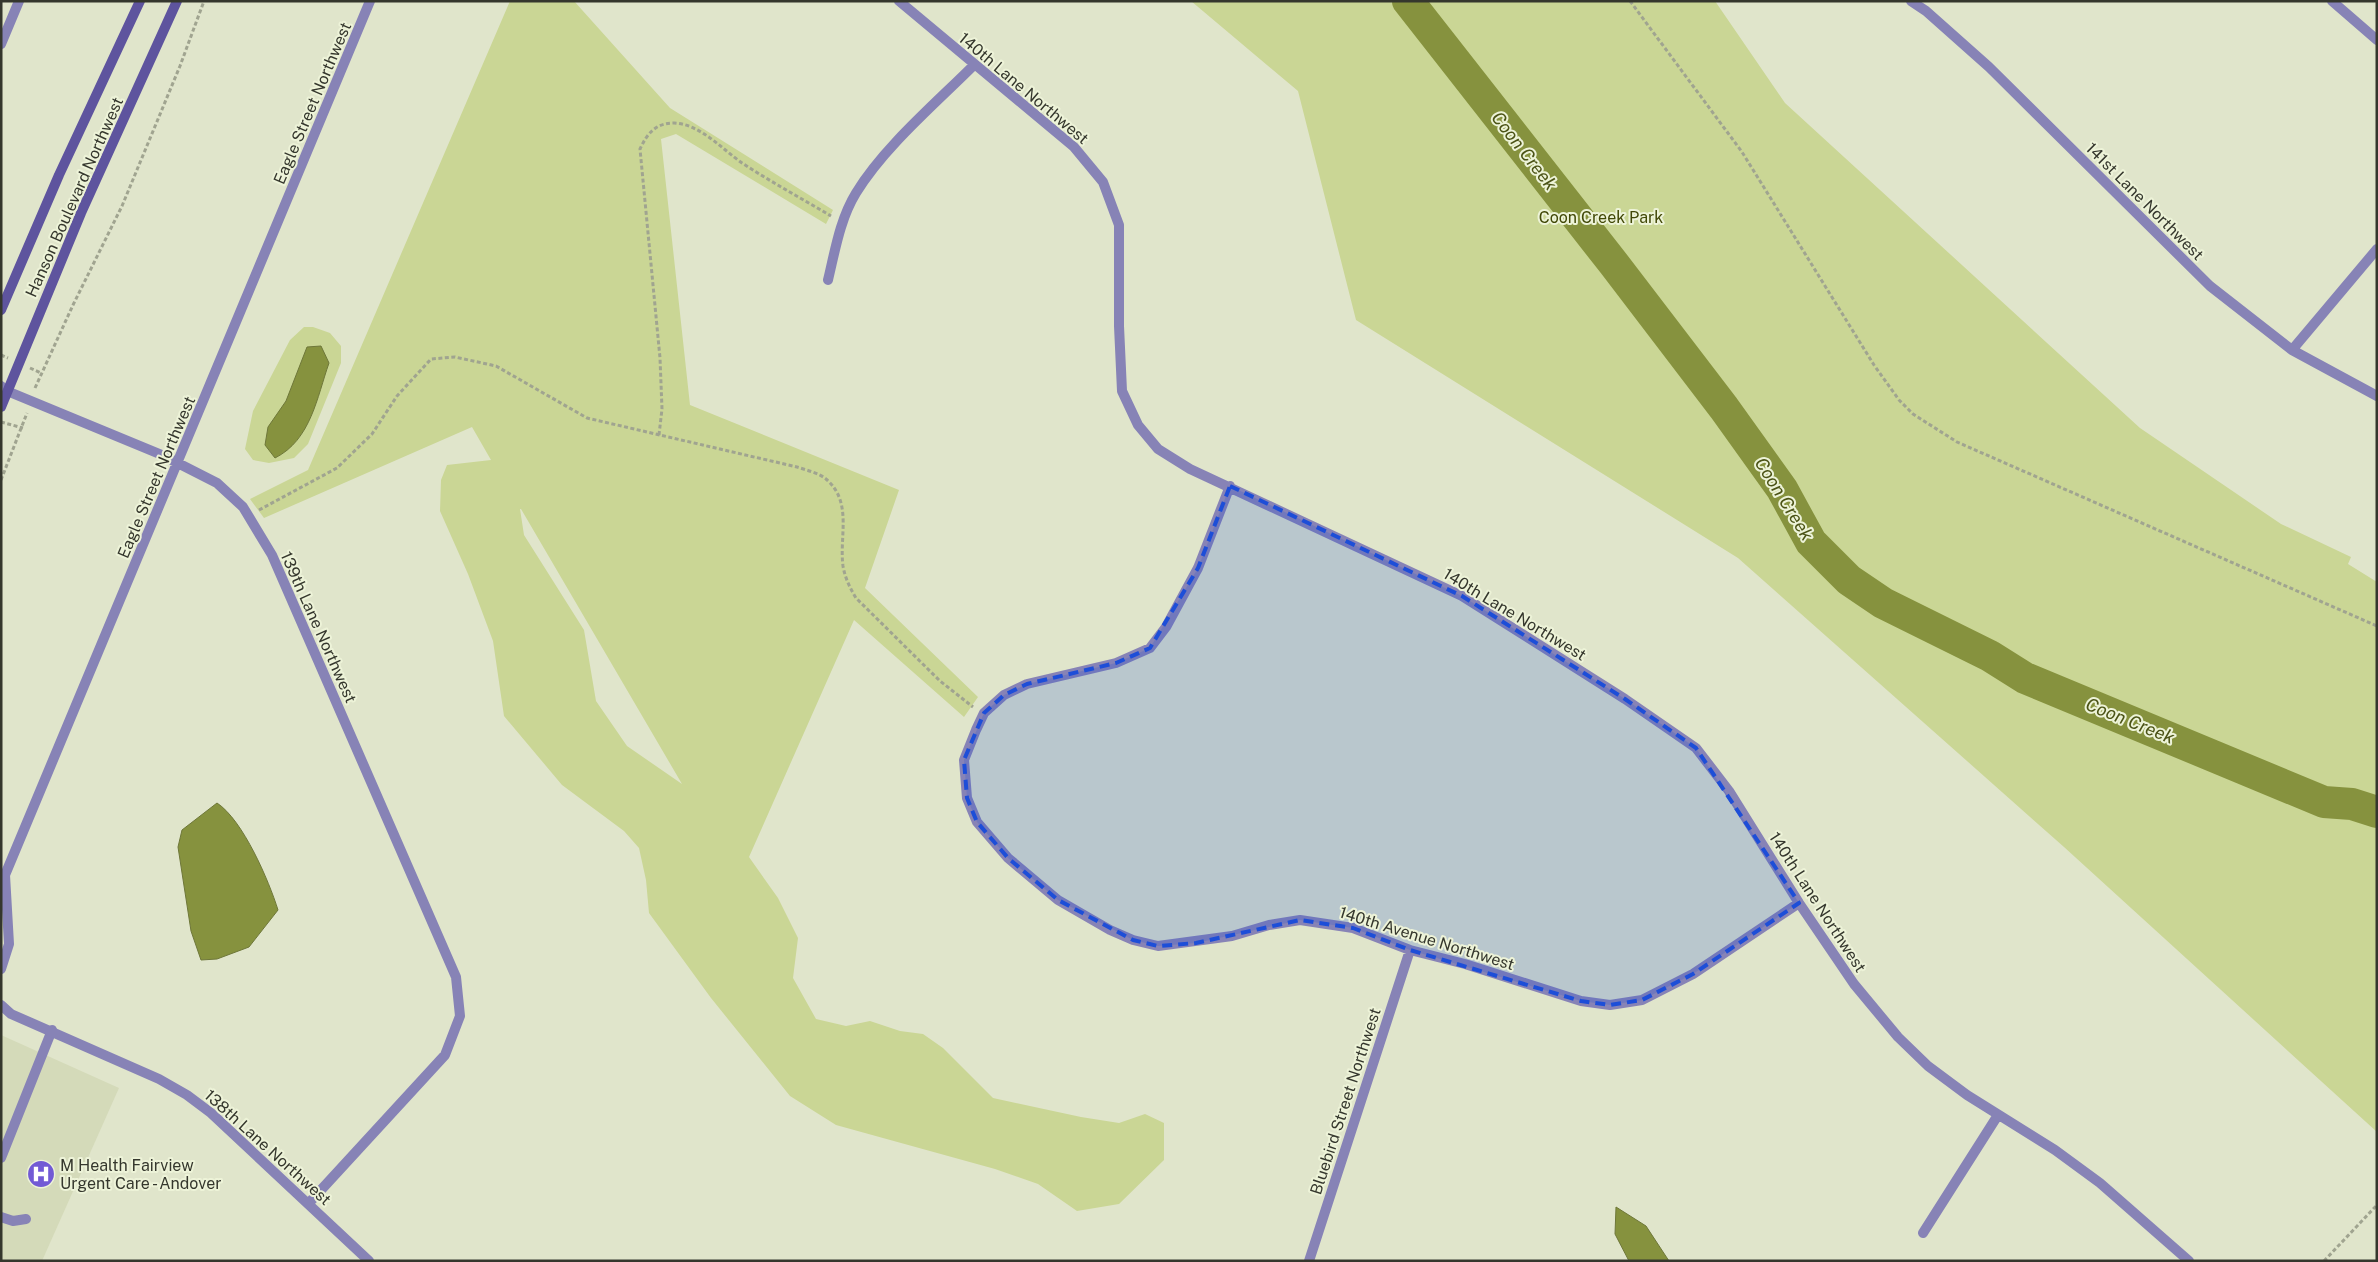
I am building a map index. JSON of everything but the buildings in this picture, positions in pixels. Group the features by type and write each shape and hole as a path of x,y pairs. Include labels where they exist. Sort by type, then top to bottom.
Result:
{"main road":[{"name":"Hanson Boulevard Northwest","path":"1,310 60,175 140,1"},
{"name":"Hanson Boulevard Northwest","path":"1,407 3,390 177,1"}],"street":[{"path":"1,44 19,1"},
{"name":"Eagle Street Northwest","path":"1,969 8,944 5,875 370,1"},
{"name":"140th Lane Northwest","path":"899,1 1074,147 1103,182 1119,225 1119,326 1122,391 1138,425 1158,449 1190,469 1230,486 1462,596 1696,748 1729,791 1799,903 1854,984 1898,1037 1928,1066 2055,1150 2100,1183 2189,1261"},
{"name":"141st Lane Northwest","path":"1911,1 1926,11 1990,67 2210,286 2292,350 2377,396"},
{"path":"2332,1 2377,40"},
{"path":"828,280 842,223 856,193 890,150 974,65"},
{"path":"2292,350 2377,249"},
{"name":"139th Lane Northwest","path":"3,390 178,464 216,483 243,506 272,555 456,977 460,1016 445,1055 309,1203"},
{"path":"984,713 1004,695 1027,684 1116,663 1150,648 1166,627 1198,568 1230,486"},
{"name":"140th Avenue Northwest","path":"984,713 964,760 967,798 978,822 1008,858 1058,900 1110,930 1133,940 1158,946 1232,936 1269,924 1300,920 1352,928 1410,950 1465,964 1582,1001 1610,1005 1642,1000 1693,974 1799,903"},
{"name":"Bluebird Street Northwest","path":"1309,1261 1410,950"},
{"name":"138th Lane Northwest","path":"1,1005 11,1014 52,1030 159,1079 187,1095 211,1113 369,1261"},
{"path":"1,1158 52,1030"},
{"path":"1923,1233 1998,1114"},
{"path":"1,1217 13,1221 26,1219"}],"path":[{"path":"41,373 50,358 73,304 122,206 180,66 204,1"},
{"path":"1630,1 1742,152 1874,365 1899,400 1913,414 1957,442 2377,626"},
{"path":"659,435 662,409 660,358 640,149 648,132 660,125 674,123 693,128 742,163 842,223"},
{"path":"266,506 337,468 372,434 397,396 430,360 455,357 496,366 587,418 797,467 825,477 836,490 844,511 843,565 846,581 856,598 940,681 964,702 984,713"},
{"path":"1,422 23,428 1,480"},
{"path":"2324,1261 2377,1205"}],"highlighted area":[{"path":"1230,486 1462,596 1625,699 1696,748 1799,903 1693,974 1642,1000 1610,1005 1581,1001 1410,950 1353,928 1300,920 1196,943 1158,946 1133,940 1058,900 1008,858 977,822 967,798 964,760 984,713 1004,695 1027,684 1116,663 1150,648 1198,568"}],"shaded area":[{"path":"321,346 329,363 311,416 297,440 275,458 265,445 268,427 286,401 307,347"},
{"path":"217,803 227,811 254,852 278,910 249,947 217,959 201,960 191,931 178,847 182,830"},
{"name":"M Health Fairview Urgent Care - Andover","path":"1,1035 119,1088 42,1261 1,1261"},
{"path":"1616,1207 1646,1226 1669,1261 1629,1261 1615,1234"}],"green space":[{"path":"510,1 574,1 670,108 833,210 826,224 676,134 661,139 690,405 899,490 865,588 978,697 964,717 854,620 749,857 778,898 798,938 793,978 816,1019 846,1026 870,1021 900,1031 923,1034 943,1048 993,1098 1081,1117 1119,1123 1145,1114 1164,1123 1164,1160 1119,1204 1077,1211 1038,1184 995,1169 836,1125 790,1096 711,998 649,913 646,880 639,848 624,831 562,785 504,716 493,641 468,574 440,511 441,480 447,465 491,460 472,427 264,518 250,499 308,470","holes":["521,509 682,784 627,746 596,701 584,630 524,535"]},
{"name":"Coon Creek Park","path":"1191,1 1715,1 1785,103 2140,428 2281,524 2351,557 2348,564 2377,582 2377,1132 2064,847 1738,558 1356,320 1298,91"},
{"path":"304,327 313,327 330,333 341,346 341,363 308,444 294,458 269,463 253,460 245,449 253,411 290,340"}],"waterway":[{"name":"Coon Creek","path":"1408,1 1724,408 1782,489 1811,542 1849,580 1883,603 1990,656 2025,678 2324,802 2352,804 2377,812"}],"place":[{"name":"M Health Fairview Urgent Care - Andover","path":"41,1174"}]}
